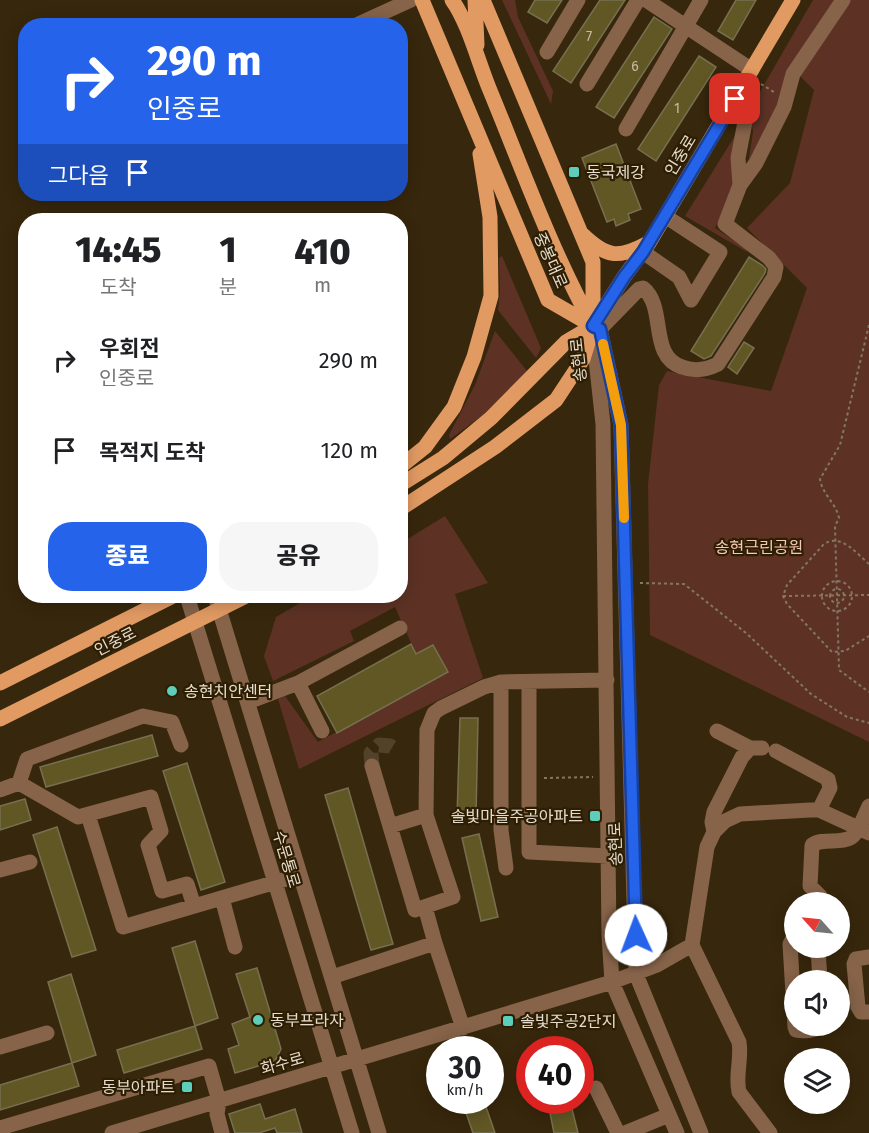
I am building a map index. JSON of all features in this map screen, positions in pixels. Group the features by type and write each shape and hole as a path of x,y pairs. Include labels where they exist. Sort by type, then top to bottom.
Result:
{"main road":[{"name":"중봉대로","path":"422,0 548,300 596,328"},
{"path":"452,0 462,16 570,283 596,328"},
{"path":"475,0 478,60"},
{"name":"중봉대로","path":"483,0 593,262 596,328"},
{"name":"인중로","path":"408,504 495,447 556,400 583,359 596,328 624,277 646,248 793,0"},
{"path":"408,461 425,447 454,407 474,357 491,296 490,218 476,130"},
{"path":"580,232 594,246 608,253 627,254 646,248"},
{"name":"인중로","path":"408,480 443,458 491,418 566,342 596,328"},
{"name":"인중로","path":"0,683 159,603"},
{"name":"인중로","path":"0,719 195,621 216,603"}],"street":[{"path":"372,18 411,0"},
{"path":"547,52 578,0"},
{"path":"587,84 638,0"},
{"path":"646,0 752,70"},
{"path":"626,129 701,0"},
{"path":"596,328 639,289 643,288 652,300 666,355 675,365 689,370 705,370 718,364 774,277 776,267 769,258 725,224 740,185 756,163 784,107 793,74 843,0"},
{"path":"735,99 746,107 738,158 740,185"},
{"path":"646,248 679,277 691,300 720,252 664,216"},
{"name":"송현로","path":"596,328 594,349 603,424 609,935 612,982 677,1133"},
{"name":"송현로","path":"596,328 621,425 636,974 701,1133"},
{"name":"수문통로","path":"189,603 352,1133"},
{"name":"수문통로","path":"217,603 379,1133"},
{"path":"248,702 298,683 400,628"},
{"path":"372,766 415,910 453,897 426,815 427,730 434,713 484,687 501,682 607,680"},
{"path":"501,682 501,830 506,868"},
{"path":"529,682 529,852 608,856"},
{"path":"298,683 322,732"},
{"path":"19,783 27,759 143,716 172,722 180,745"},
{"path":"717,731 828,779 830,788 819,810"},
{"path":"714,832 712,822 714,812 742,757 763,749"},
{"path":"0,790 19,783"},
{"path":"19,783 78,818 151,797 160,831 148,844 162,891 187,884 194,906"},
{"path":"816,892 810,886 812,845 816,842 846,839 863,830 869,806"},
{"path":"770,1133 739,1092 739,1042 692,945 707,847 714,832 725,821 740,814 819,810 863,830"},
{"path":"88,815 123,927 300,875"},
{"path":"390,826 426,815"},
{"path":"0,870 30,862"},
{"path":"222,898 235,947"},
{"path":"425,907 463,1028"},
{"path":"332,977 435,944"},
{"name":"화수로","path":"112,1133 148,1128 219,1101 612,982 636,974 692,945"},
{"path":"869,957 856,959 854,964 858,1007 861,1012 869,1012"},
{"path":"0,1047 46,1033"},
{"path":"0,1128 209,1066 219,1101 217,1114 222,1133"},
{"path":"596,1088 618,1133"},
{"path":"625,1133 669,1115"}],"path":[{"path":"869,324 840,445 820,479 823,490 838,511 839,518 835,526 839,670 869,692"},
{"path":"869,564 845,543 835,540 824,544 787,585 783,596 787,604 832,652 845,651 869,636"},
{"path":"837,581 849,587 852,596 849,604 838,611"},
{"path":"837,581 825,587 822,596 829,608 838,611"},
{"path":"640,583 684,584 746,633 811,694 847,717 869,723"},
{"path":"837,588 843,591 845,596"},
{"path":"830,596 837,588"},
{"path":"783,596 869,596"},
{"path":"830,596 833,602 837,603"},
{"path":"837,603 845,596"},
{"path":"529,779 593,777"}],"green space":[{"path":"502,0 515,0 518,17 553,91 551,104"},
{"path":"813,0 838,0 785,89 748,165 753,132 750,109"},
{"name":"송현근린공원","path":"850,0 869,0 869,742 650,635 648,484 659,385 667,371 771,391 807,288 747,228 790,183 814,90 799,75"},
{"path":"741,126 736,180 715,228 746,248 747,252 685,216"},
{"path":"502,256 541,348 536,358 498,310 499,258"},
{"path":"495,331 527,371 486,413 450,439 449,435 475,385"},
{"path":"445,516 488,583 455,594 483,678 299,769 278,699 285,696 318,742 448,672 433,645 416,654 395,607 350,631 354,641 273,681 264,656 276,617 300,603 408,603 408,539"}],"building":[{"path":"535,0 562,0 547,23 528,12"},
{"path":"600,0 625,0 571,83 553,71"},
{"path":"736,0 756,0 733,40 718,31"},
{"path":"654,17 672,29 614,118 596,107"},
{"path":"699,56 716,67 656,161 638,149"},
{"path":"616,144 641,209 628,214 630,220 616,226 614,219 607,222 582,158"},
{"path":"749,257 766,269 765,273 711,356 704,359 691,351"},
{"path":"744,342 754,348 737,374 728,367"},
{"path":"411,644 416,654 433,645 448,672 337,733 317,696"},
{"path":"460,718 478,718 476,817 457,817"},
{"path":"152,735 158,756 46,787 40,767"},
{"path":"187,763 225,882 201,890 163,771"},
{"path":"348,788 393,944 371,950 325,795"},
{"path":"25,799 31,820 0,830 0,806"},
{"path":"57,827 96,950 72,957 33,835"},
{"path":"479,834 498,917 481,921 462,838"},
{"path":"195,941 218,1018 195,1026 172,948"},
{"name":"동부프라자","path":"257,968 281,1049 275,1061 235,1073 228,1049 239,1045 232,1024 250,1017 236,974"},
{"path":"71,974 96,1055 72,1063 48,982"},
{"path":"195,1026 202,1049 124,1073 117,1050"},
{"path":"72,1063 79,1086 0,1110 0,1085"},
{"path":"260,1104 265,1119 295,1109 302,1133 277,1133 275,1128 259,1133 235,1133 229,1114"},
{"path":"466,1114 488,1114 495,1133 473,1133"},
{"path":"550,1114 573,1114 578,1133 554,1133"}],"tunnel":[{"path":"372,766 371,753 379,745 390,746 398,751"}],"slow traffic":[{"path":"603,344 621,425 624,518"}],"place":[{"name":"동국제강","path":"574,172"},
{"name":"송현치안센터","path":"172,691"},
{"name":"솔빛마을주공아파트","path":"595,816"},
{"name":"동부프라자","path":"258,1020"},
{"name":"솔빛주공2단지","path":"508,1021"},
{"name":"동부아파트","path":"187,1087"}],"route":[{"path":"636,935 621,425 600,329 593,326 643,252 735,99"}]}
